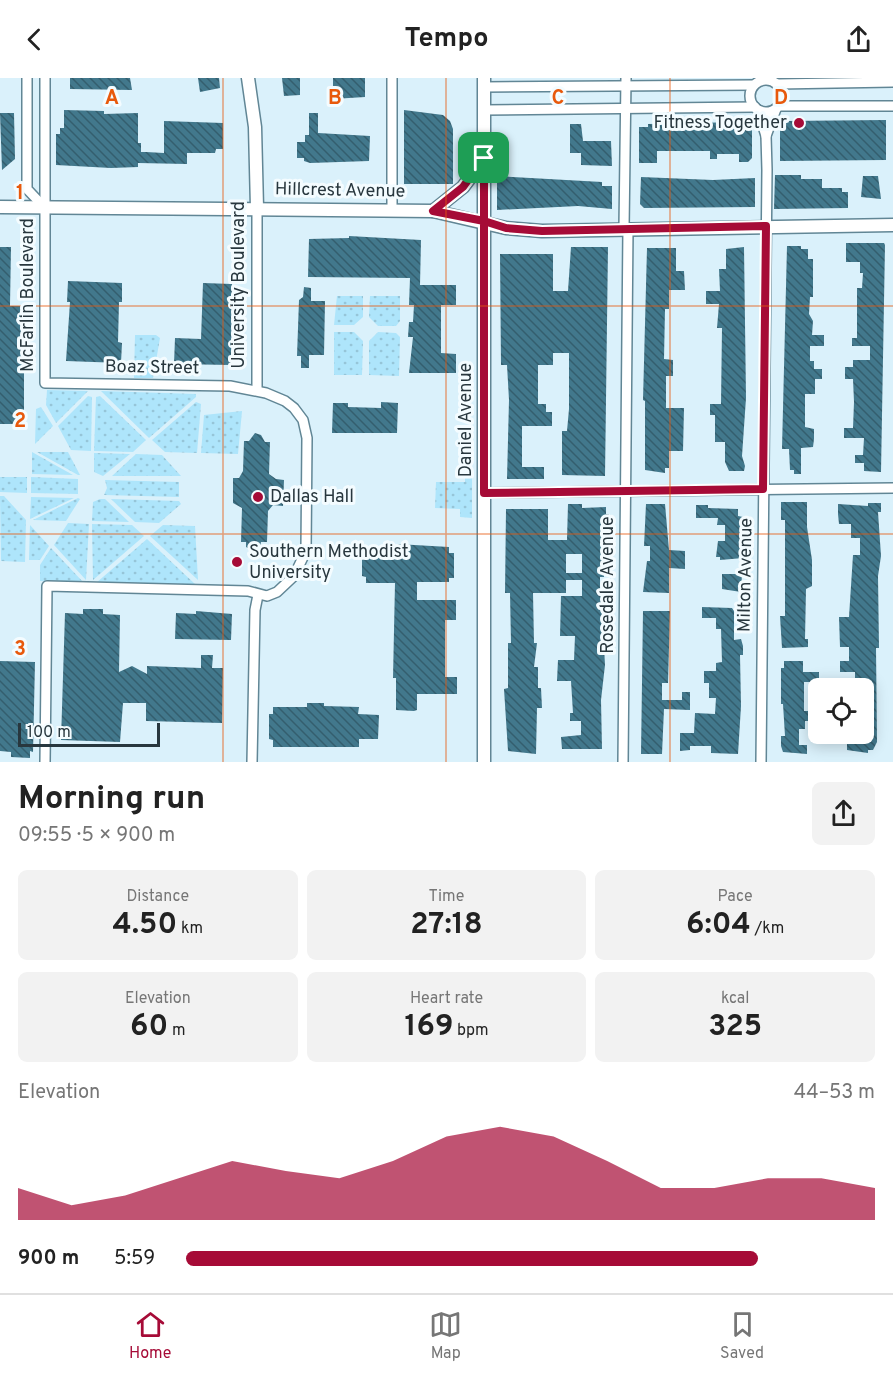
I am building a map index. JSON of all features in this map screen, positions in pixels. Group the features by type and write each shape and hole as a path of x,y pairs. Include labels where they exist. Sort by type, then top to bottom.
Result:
{"street":[{"name":"McFarlin Boulevard","path":"27,78 27,189 44,207"},
{"name":"McFarlin Boulevard","path":"45,78 45,383"},
{"name":"University Boulevard","path":"248,78 255,127 257,390 285,401 303,420 308,438 307,540 303,560 294,576 277,591 267,596 258,595"},
{"path":"392,78 392,210"},
{"path":"484,83 757,82 767,79 893,82"},
{"path":"776,81 783,95 777,108"},
{"name":"Rosedale Avenue","path":"623,762 626,82"},
{"path":"756,108 750,96 757,82"},
{"name":"Daniel Avenue","path":"484,83 484,762"},
{"path":"484,110 756,108 767,112 777,108 893,106"},
{"name":"Milton Avenue","path":"756,108 766,136 760,762"},
{"name":"Milton Avenue","path":"766,136 777,108"},
{"path":"433,211 463,187 484,158"},
{"name":"Hillcrest Avenue","path":"0,207 433,211 484,221 506,228 542,231 893,225"},
{"name":"Boaz Street","path":"45,383 218,385 257,390"},
{"path":"484,493 893,488"},
{"path":"45,762 47,586 248,591 258,595 255,610 252,762"}],"shaded area":[{"path":"337,296 363,296 363,317 354,325 334,325"},
{"path":"370,296 400,296 400,321 396,326 378,326 369,317"},
{"path":"334,332 354,332 363,341 362,375 334,375"},
{"path":"378,332 396,333 400,337 399,376 369,375 369,341"},
{"path":"135,335 156,335 160,338 156,361 159,374 154,374 153,378 134,378"},
{"path":"47,390 88,391 56,423 46,405"},
{"path":"101,391 196,394 196,397 149,438"},
{"path":"88,396 92,397 91,451 71,450 58,426"},
{"path":"100,396 146,440 133,452 94,451 96,397"},
{"path":"196,402 201,404 197,453 165,452 152,440"},
{"path":"41,407 53,426 35,444 36,409"},
{"path":"242,411 238,454 201,453 204,415"},
{"path":"32,452 73,475 32,474"},
{"path":"37,452 68,452 80,475 78,475"},
{"path":"94,453 130,454 103,476 94,472"},
{"path":"136,454 162,455 181,476 112,476"},
{"path":"465,475 472,476 472,518 460,517 460,509 435,508 436,482 465,482"},
{"path":"0,477 27,477 27,493 0,492"},
{"path":"31,477 78,479 78,494 31,493"},
{"path":"105,480 179,482 179,497 104,495 107,488"},
{"path":"0,496 4,496 26,520 25,562 1,561"},
{"path":"31,497 74,498 30,519"},
{"path":"80,499 66,521 33,520"},
{"path":"105,499 129,522 92,521 93,502"},
{"path":"111,499 179,501 181,504 159,523 135,522"},
{"path":"68,523 89,524 86,580 54,545"},
{"path":"92,524 132,525 144,536 93,580"},
{"path":"30,525 49,546 40,560 29,560"},
{"path":"163,525 195,526 198,580 150,536"},
{"path":"147,539 196,585 96,583"},
{"path":"51,548 83,582 40,581 40,565"}],"building":[{"path":"70,78 130,78 132,90 70,89"},
{"path":"198,78 219,78 220,88 200,92"},
{"path":"282,78 300,78 300,95 284,96"},
{"path":"333,78 365,78 365,97 333,99"},
{"path":"64,110 104,111 104,114 138,113 138,143 141,143 141,152 164,153 164,121 223,123 223,149 216,149 215,153 187,153 187,164 138,163 138,167 111,168 56,165 56,134 60,134 60,128 64,128"},
{"path":"404,110 443,115 450,121 453,129 453,184 404,184"},
{"path":"0,113 14,113 15,159 2,170"},
{"path":"309,113 318,113 318,133 370,136 369,161 310,163 304,161 304,158 297,158 297,142 305,142 305,135 309,135"},
{"path":"886,120 886,160 780,161 780,126 784,121"},
{"path":"749,122 752,126 752,158 748,162 739,162 739,154 717,154 717,159 710,159 710,151 657,151 657,163 639,163 639,127 648,127 648,124"},
{"path":"570,124 581,124 583,141 611,141 612,166 581,165 581,153 570,153"},
{"path":"775,175 801,175 801,179 822,179 822,188 842,188 842,192 848,192 848,208 774,209"},
{"path":"497,176 602,182 602,186 612,186 612,209 578,206 497,210"},
{"path":"863,176 878,176 881,199 861,197"},
{"path":"641,177 713,180 755,178 755,207 644,208 640,204"},
{"path":"349,236 421,240 420,285 456,285 456,305 441,305 441,353 456,354 456,373 409,373 413,337 408,337 409,322 413,322 414,305 409,305 410,278 308,277 309,239 349,238"},
{"path":"846,243 884,243 885,245 881,472 864,471 864,463 855,463 855,455 863,455 864,438 844,438 844,428 853,428 854,402 853,379 845,379 845,367 853,367 853,360 870,360 870,346 852,346 852,338 857,338 857,288 862,288 863,273 860,273 860,262 846,262"},
{"path":"787,246 801,246 801,249 808,249 808,259 813,259 813,297 810,297 809,314 813,321 812,335 824,335 824,346 810,346 810,361 814,361 814,369 822,369 822,379 815,379 815,394 805,394 805,427 814,429 814,439 813,447 801,448 801,474 794,474 794,470 790,470 789,449 782,449"},
{"path":"0,247 11,247 10,306 27,306 24,344 32,344 32,367 24,367 24,424 0,424"},
{"path":"571,247 608,247 605,476 562,475 562,431 567,431 569,409 569,353 553,353 553,365 538,365 538,404 546,404 546,412 552,412 552,426 522,426 522,467 544,467 544,479 507,479 509,400 507,365 501,365 500,254 553,254 553,291 568,291"},
{"path":"744,247 746,398 742,456 745,466 744,471 729,471 725,462 725,442 715,442 715,415 710,415 710,404 721,404 722,328 717,328 719,304 706,304 706,291 720,291 719,269 726,269 726,249"},
{"path":"647,248 676,248 676,271 684,271 685,290 669,290 669,309 665,309 664,359 673,360 673,376 666,376 666,408 684,408 683,451 669,451 669,468 665,468 665,473 645,470 645,401 643,400"},
{"path":"68,281 122,283 118,342 122,343 121,363 66,361 70,302 67,302"},
{"path":"203,283 232,284 231,365 174,364 175,338 201,339"},
{"path":"304,287 311,288 311,301 325,301 324,355 309,355 309,368 301,368 301,356 297,356 299,300 303,297"},
{"path":"381,402 398,403 397,433 332,433 333,403 348,403 348,407 381,408"},
{"name":"Dallas Hall","path":"255,433 261,435 265,442 270,442 269,474 276,479 284,480 283,506 273,505 268,511 267,542 261,542 260,547 253,551 246,547 246,542 241,542 242,508 233,503 233,478 239,478 243,471 244,441 249,441"},
{"path":"781,502 807,502 807,527 812,560 812,586 806,589 805,639 808,639 808,647 782,648 780,616 785,616 785,520 781,520"},
{"path":"868,503 881,503 881,512 878,512 881,556 878,576 879,648 876,648 877,742 873,750 868,750 868,753 847,750 847,744 874,744 874,678 855,678 855,672 840,672 840,661 849,661 849,647 840,647 839,617 849,617 853,555 860,555 860,538 851,538 851,524 839,524 838,504 868,506"},
{"path":"568,504 582,504 582,508 606,507 606,514 609,514 608,534 604,533 604,577 600,577 600,596 604,596 602,611 605,665 601,700 602,749 562,749 561,737 581,735 581,721 570,721 570,713 573,713 571,681 557,681 558,660 574,660 575,636 560,636 561,596 582,596 582,580 566,580 566,593 533,593 534,643 537,643 534,667 538,667 538,688 541,688 542,708 537,708 536,754 508,751 504,689 508,688 508,643 511,643 510,593 505,593 506,509 548,509 548,540 567,540","holes":["566,554 582,554 582,573 566,573"]},
{"path":"646,504 665,504 669,550 685,551 685,569 669,568 669,593 643,592 647,561 650,561 650,546 644,546"},
{"path":"696,505 708,505 708,508 738,509 738,516 743,517 743,558 720,560 720,557 716,557 718,541 725,541 725,525 717,525 718,518 696,518"},
{"path":"397,544 449,547 449,553 454,553 454,578 449,578 449,582 417,582 417,600 456,600 456,620 445,620 445,677 457,677 457,694 417,694 417,710 414,711 396,710 396,678 393,678 395,583 366,583 366,577 362,576 362,552 366,552 366,547 397,547"},
{"path":"722,574 742,574 741,592 722,589"},
{"path":"702,607 732,608 734,611 734,640 741,639 743,646 743,655 740,655 741,706 738,754 711,753 711,746 690,746 690,750 680,751 680,733 694,733 695,713 715,714 716,698 709,698 709,683 704,683 704,671 716,671 716,663 722,662 721,629 716,629 716,618 702,618"},
{"path":"83,609 103,609 103,614 120,615 119,672 132,666 147,674 147,666 201,668 201,655 213,655 212,668 223,668 222,723 146,721 146,703 123,703 120,742 61,740 65,613 83,614"},
{"path":"196,611 232,614 231,640 175,639 176,613 196,614"},
{"path":"643,611 670,611 668,683 662,683 662,700 682,700 682,692 690,692 690,710 664,709 662,754 641,754"},
{"path":"0,661 35,662 33,752 30,751 30,758 11,757 11,752 0,751"},
{"path":"784,661 803,661 803,672 819,672 819,678 808,678 808,682 804,682 804,711 808,711 808,721 805,721 805,729 799,729 799,745 807,745 807,754 783,752 781,746 781,736 785,736 783,704 781,704 781,668 784,668"},
{"path":"307,703 359,707 358,714 379,715 378,739 359,739 359,747 273,747 273,740 269,739 269,714 273,714 273,707 307,707"}],"place":[{"name":"Fitness Together","path":"799,123"},
{"name":"Dallas Hall","path":"258,497"},
{"name":"Southern Methodist University","path":"237,562"}],"route":[{"path":"484,158 463,187 433,211 484,221 484,493 763,489 766,226 542,231 506,228 484,221 484,158"}]}
